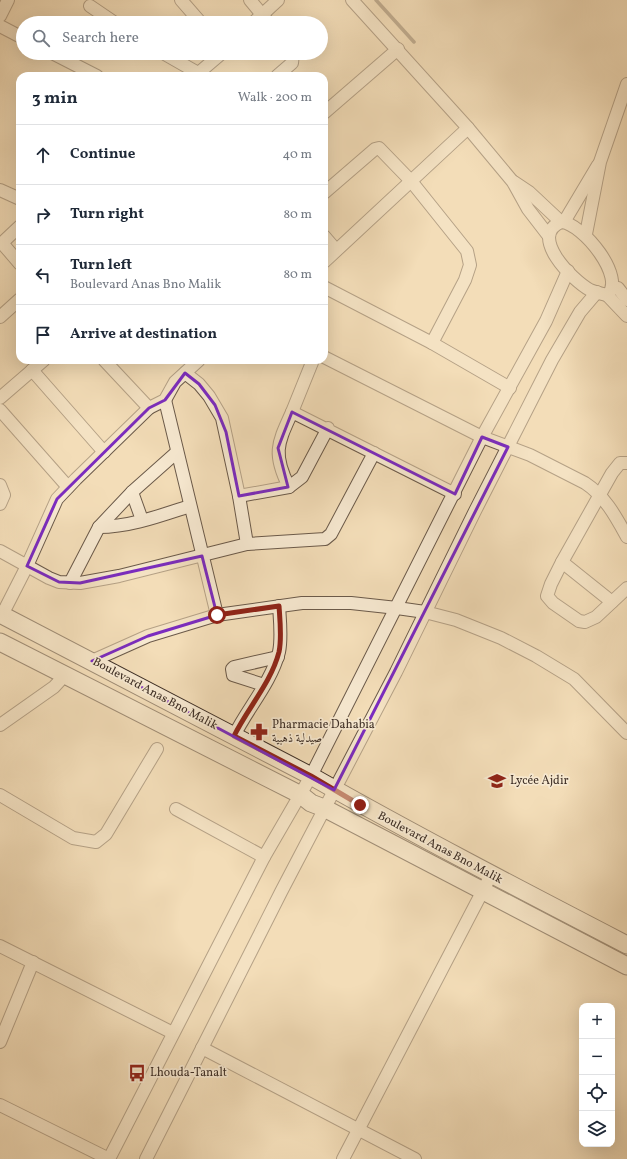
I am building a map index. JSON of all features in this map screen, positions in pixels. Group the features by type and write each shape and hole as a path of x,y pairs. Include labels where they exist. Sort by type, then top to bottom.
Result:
{"street":[{"path":"0,16 8,0"},
{"path":"181,0 195,16"},
{"path":"250,0 263,16"},
{"path":"268,16 278,0"},
{"path":"352,0 468,128 513,182 528,209 548,235 556,257 568,271 589,289 602,294 627,316"},
{"path":"90,6 105,16"},
{"path":"0,26 16,34"},
{"path":"328,110 398,49"},
{"path":"66,60 89,72"},
{"path":"173,60 191,72"},
{"path":"200,72 214,60"},
{"path":"282,72 292,63 292,60"},
{"path":"586,234 600,162 627,84"},
{"path":"328,258 468,128"},
{"path":"328,190 375,149 379,148 412,181 467,252 470,260 465,280 432,343"},
{"path":"548,235 552,227 562,222 600,162"},
{"path":"513,182 529,192 562,222 580,228 606,255 618,264"},
{"path":"0,190 16,198"},
{"path":"16,230 1,244 16,260"},
{"path":"328,241 336,250"},
{"path":"606,255 619,276 621,288 627,300"},
{"path":"0,1105 109,1159 264,857 311,776 455,494 482,437 546,322 568,271"},
{"path":"146,1159 324,808 396,672 508,447 571,328 580,312 602,294 621,288"},
{"path":"328,289 432,343 510,388"},
{"path":"0,317 16,303"},
{"path":"328,359 482,437 530,455 593,488 615,514 627,537"},
{"path":"0,398 39,364"},
{"path":"108,364 149,408"},
{"path":"1,614 27,566 57,499 149,408 165,400 175,382 195,364"},
{"path":"289,487 280,462 278,448 281,435 311,364"},
{"path":"32,370 104,452"},
{"path":"185,373 199,384 210,396 222,418 239,496 247,544"},
{"path":"165,400 217,615"},
{"path":"0,410 68,487"},
{"path":"292,412 328,428 455,494"},
{"path":"239,496 289,487 299,481 305,473 328,428"},
{"path":"70,583 99,527 132,492 177,452"},
{"path":"0,551 49,578 59,582 70,583 96,581 247,544 328,538 374,453"},
{"path":"627,463 620,463 616,468 562,562 548,596 553,603 579,621 585,622 596,617 627,588"},
{"path":"0,485 4,495 0,504"},
{"path":"132,492 142,520"},
{"path":"99,527 114,526 142,520 190,506"},
{"path":"562,562 612,602"},
{"path":"92,661 148,636 217,615 302,603 336,603 396,608 425,612 456,620 482,630 536,656 574,679 627,733"},
{"path":"234,736 264,685 278,657 280,645 279,606"},
{"name":"Boulevard Anas Bno Malik","path":"1,614 311,776 366,809 627,945"},
{"name":"Boulevard Anas Bno Malik","path":"0,642 301,795 310,803 324,808 627,966"},
{"path":"264,685 233,675 232,669 238,666 278,657"},
{"path":"0,725 54,687 65,675"},
{"path":"0,795 73,838 96,842 106,834 157,749"},
{"path":"176,809 264,857"},
{"path":"343,1159 491,875"},
{"path":"0,946 173,1033"},
{"path":"0,1042 33,962"},
{"path":"202,1048 415,1159"}],"highlighted area":[{"path":"185,373 199,384 215,405 226,432 239,496 288,487 278,448 292,412 455,494 482,437 508,447 334,790 92,661 148,636 217,615 202,556 80,583 59,582 27,566 57,499 149,408 165,400"}],"waterway":[{"path":"376,0 414,42"}],"place":[{"name":"Pharmacie Dahabia صيدلية ذهبية","path":"259,732"},
{"name":"Lycée Ajdir","path":"497,781"},
{"name":"Lhouda-Tanalt","path":"137,1073"}],"route":[{"path":"217,615 279,606 280,645 278,657 264,685 241,721 234,736 311,776 360,805"}]}
